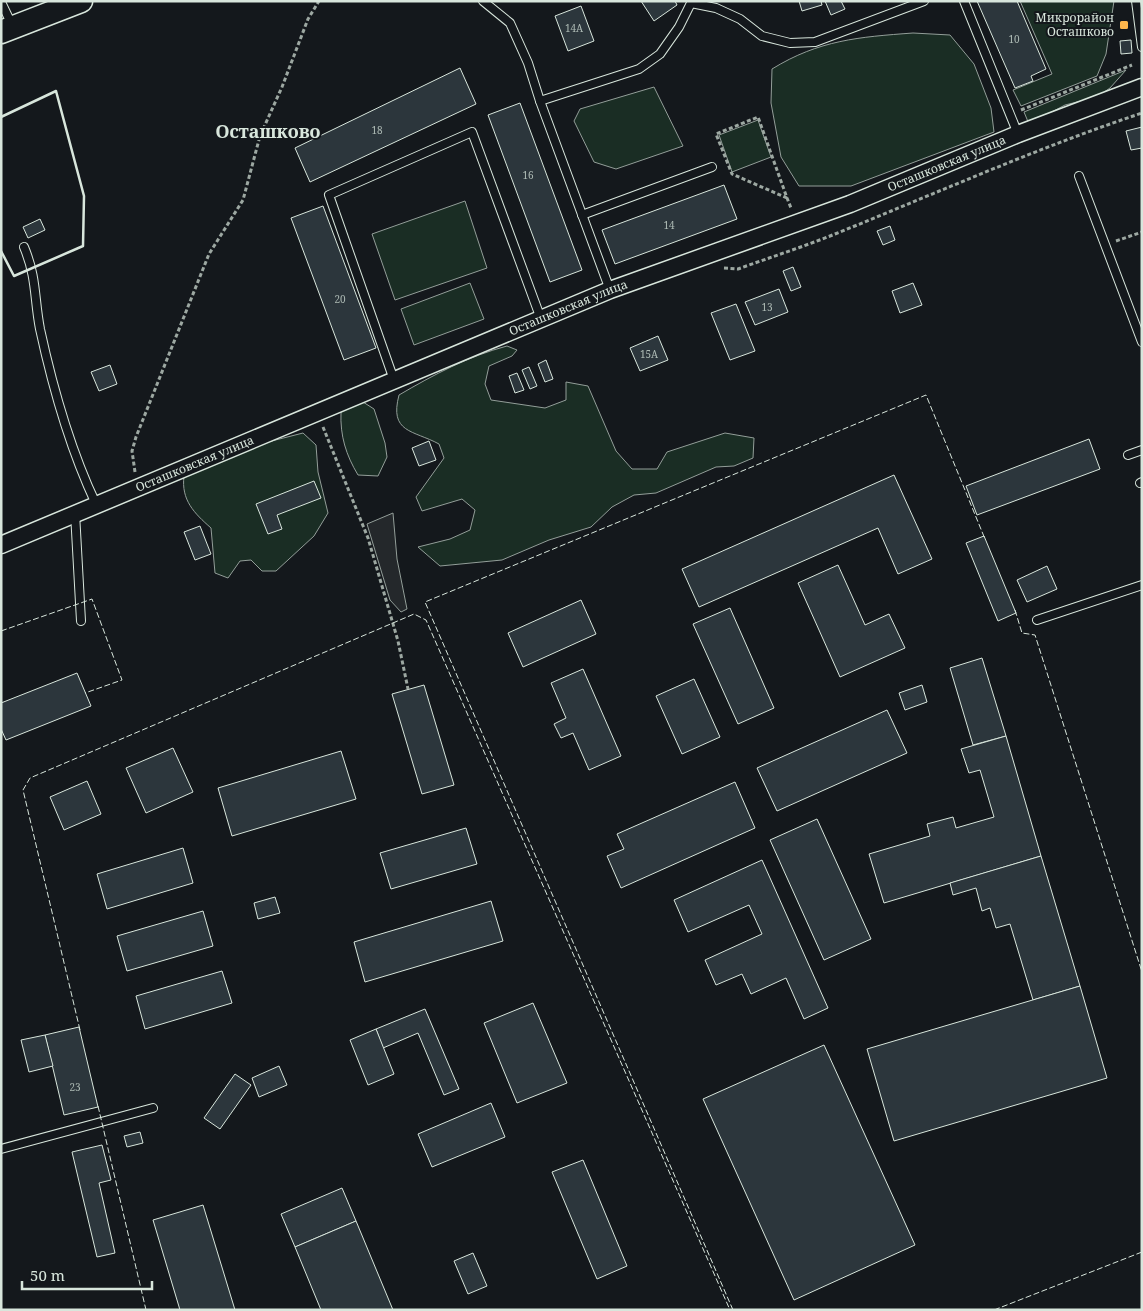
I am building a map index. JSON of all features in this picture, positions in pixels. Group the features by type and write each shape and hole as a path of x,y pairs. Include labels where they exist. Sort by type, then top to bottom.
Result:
{"street":[{"path":"7,29 81,1"},
{"name":"Осташковская улица","path":"1,545 610,290 850,204 1018,134 1142,87"}],"lane":[{"path":"484,1 510,23 528,63 540,101 610,290"},
{"path":"540,101 639,69 660,54 692,2 716,8 740,19 762,36 790,43 815,42 924,1"},
{"path":"964,1 1012,114 1018,134"},
{"path":"1136,1 1142,47"},
{"path":"1,2 7,29"},
{"path":"394,380 329,195 472,132 541,319"},
{"path":"582,216 712,168"},
{"path":"1079,176 1142,342"},
{"path":"24,247 33,268 39,326 50,372 84,478 96,504"},
{"path":"1128,456 1142,450"},
{"path":"75,513 81,621"},
{"path":"1037,620 1142,585"},
{"path":"1,1149 153,1108"}],"path":[{"path":"138,487 132,451 136,437 208,254 243,200 260,136 282,87 308,19 319,1"},
{"path":"1012,114 1132,65"},
{"path":"787,198 732,174 716,134 758,117 796,223"},
{"path":"1105,245 1142,232"},
{"path":"317,412 368,538 398,641 408,690"}],"green space":[{"path":"1020,1 1114,1 1106,54 1097,76 1021,106 1013,90 1052,74"},
{"path":"913,33 950,35 974,64 991,108 994,132 851,186 799,186 781,157 771,103 772,69 789,59 823,46 875,36"},
{"path":"1126,70 1110,88 1097,97 1065,105 1029,124 1024,112"},
{"path":"654,87 683,146 616,169 594,162 574,121 580,109"},
{"path":"758,120 771,157 732,172 719,135"},
{"path":"465,201 487,268 395,300 372,234"},
{"path":"470,283 484,319 414,345 401,309"},
{"path":"507,346 517,350 512,356 489,366 485,384 491,400 545,408 566,400 566,382 588,386 616,451 632,469 657,469 667,452 725,433 754,438 753,458 734,466 716,467 656,493 634,495 612,507 591,527 549,540 502,560 440,566 418,547 450,539 470,530 475,510 462,499 422,511 416,497 444,458 439,444 412,432 400,424 397,417 399,395 452,367 479,355"},
{"path":"363,402 374,409 385,443 387,457 378,476 358,475 347,453 343,437 341,412 351,405"},
{"path":"303,433 316,445 318,472 328,513 314,536 276,571 262,571 251,560 240,561 228,578 215,573 211,528 190,505 185,492 184,476 256,445"}],"shaded area":[{"path":"393,513 397,559 407,609 401,612 390,600 367,524"}],"building":[{"path":"641,1 675,1 677,5 654,21"},
{"path":"799,1 821,1 822,5 802,11"},
{"path":"825,1 841,1 845,9 831,15"},
{"path":"977,1 1017,1 1046,69 1031,76 1033,81 1015,88"},
{"path":"581,6 594,41 568,51 555,16"},
{"path":"1131,40 1132,53 1121,54 1120,41"},
{"path":"460,68 476,104 310,182 295,148"},
{"path":"520,103 582,270 550,282 488,115"},
{"path":"1142,127 1142,148 1131,150 1126,131"},
{"path":"724,185 737,219 615,264 602,230"},
{"path":"323,206 376,348 344,360 291,218"},
{"path":"40,219 45,230 28,238 23,227"},
{"path":"890,226 895,240 883,245 877,231"},
{"path":"793,267 801,287 791,291 783,271"},
{"path":"913,283 922,305 900,313 892,291"},
{"path":"779,289 788,312 755,325 745,302"},
{"path":"736,304 755,351 730,360 711,313"},
{"path":"658,336 668,360 640,371 630,348"},
{"path":"546,360 553,379 545,382 538,364"},
{"path":"110,365 117,384 99,391 91,372"},
{"path":"529,367 537,386 530,389 522,370"},
{"path":"517,373 524,390 515,393 509,376"},
{"path":"1089,439 1100,469 977,515 966,486"},
{"path":"429,441 436,460 419,466 412,448"},
{"path":"894,475 932,559 898,574 878,528 699,607 682,569"},
{"path":"314,481 321,498 277,515 282,529 268,534 256,504"},
{"path":"200,526 211,554 195,560 184,532"},
{"path":"984,536 1016,613 998,621 966,543"},
{"path":"838,565 865,625 889,614 905,648 840,677 798,583"},
{"path":"1047,566 1057,589 1027,602 1017,580"},
{"path":"581,600 596,634 523,667 508,633"},
{"path":"730,608 774,708 738,724 693,624"},
{"path":"982,658 1006,736 973,745 950,668"},
{"path":"583,669 621,756 589,770 573,733 561,738 554,724 566,718 551,683"},
{"path":"77,673 91,706 6,740 1,729 1,703"},
{"path":"694,679 720,737 682,754 656,696"},
{"path":"424,685 454,785 422,794 392,694"},
{"path":"922,685 927,702 905,710 899,693"},
{"path":"887,710 907,753 777,811 757,768"},
{"path":"1006,736 1041,856 884,903 869,854 930,836 927,824 953,817 956,828 994,817 980,770 969,773 961,749"},
{"path":"173,748 193,792 146,813 126,768"},
{"path":"341,751 356,799 232,836 218,788"},
{"path":"87,781 101,814 64,830 50,797"},
{"path":"735,782 755,828 621,888 607,856 624,849 617,834"},
{"path":"817,819 871,939 824,960 770,840"},
{"path":"466,828 477,864 391,889 380,853"},
{"path":"183,848 193,883 107,909 97,874"},
{"path":"1041,856 1080,986 1033,1000 1010,924 996,928 990,908 982,911 976,888 953,895 950,883"},
{"path":"762,860 828,1008 804,1019 786,978 751,994 742,974 716,985 705,960 762,934 749,905 688,932 674,900"},
{"path":"275,897 280,913 258,919 254,903"},
{"path":"491,901 503,941 365,982 354,942"},
{"path":"203,911 213,946 127,971 117,936"},
{"path":"222,971 232,1003 145,1029 136,996"},
{"path":"1080,986 1107,1078 894,1141 867,1049"},
{"path":"533,1003 567,1083 517,1103 484,1023"},
{"path":"425,1009 459,1089 444,1095 418,1033 383,1048 376,1029"},
{"path":"79,1027 98,1107 64,1115 45,1035"},
{"path":"376,1029 394,1074 368,1085 350,1040"},
{"path":"45,1035 53,1066 29,1072 21,1040"},
{"path":"824,1045 915,1245 794,1300 703,1099"},
{"path":"279,1066 287,1085 259,1097 252,1078"},
{"path":"235,1074 251,1085 220,1129 204,1118"},
{"path":"491,1103 505,1137 432,1167 418,1134"},
{"path":"140,1132 143,1143 127,1147 124,1136"},
{"path":"102,1145 111,1180 99,1183 115,1253 97,1257 72,1152"},
{"path":"583,1160 627,1266 597,1279 552,1172"},
{"path":"342,1188 356,1221 295,1247 281,1214"},
{"path":"203,1205 235,1310 180,1310 153,1220"},
{"path":"356,1221 393,1310 321,1310 295,1247"},
{"path":"473,1253 487,1286 468,1294 454,1261"}],"fence":[{"path":"733,1310 425,602 926,395 985,539"},
{"path":"1,631 92,599 122,680 85,693"},
{"path":"1015,610 1022,633 1035,635 1142,972"},
{"path":"80,1030 23,790 30,778 414,614 426,620 730,1310"},
{"path":"98,1106 146,1310"},
{"path":"994,1310 1142,1252"}],"wall":[{"path":"1,117 56,91 84,196 83,246 14,276 1,251"}],"place":[{"name":"Микрорайон Осташково","path":"1124,25"}],"district":[{"name":"Осташково","path":"268,132"}]}
